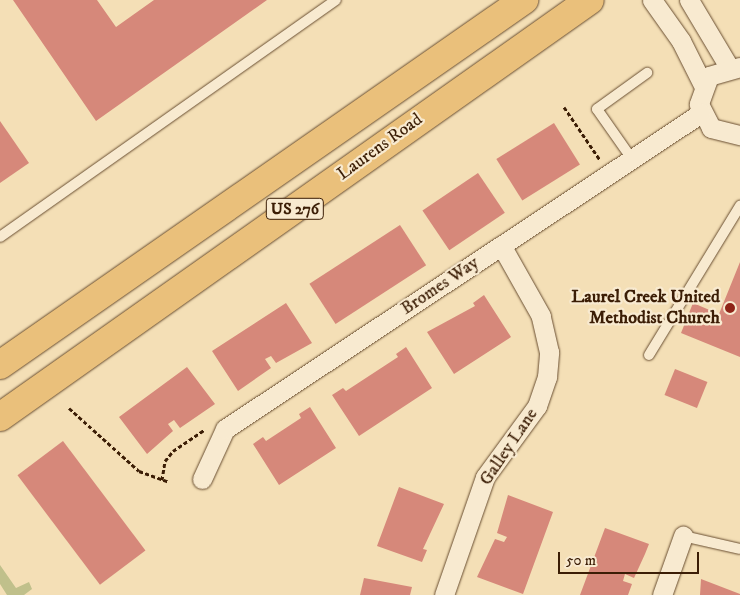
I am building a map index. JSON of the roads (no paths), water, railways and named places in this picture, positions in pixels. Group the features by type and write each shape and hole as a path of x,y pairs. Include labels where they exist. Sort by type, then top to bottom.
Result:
{"main road":[{"name":"Laurens Road","path":"0,364 151,263 524,0"},
{"name":"Laurens Road","path":"0,417 177,295 590,0"},
{"path":"151,263 177,295"}],"street":[{"path":"652,0 681,41 703,84 701,113 719,133 740,135"},
{"path":"689,0 735,67 718,70 703,84"},
{"name":"Bromes Way","path":"202,479 224,429 701,113"},
{"name":"Galley Lane","path":"444,595 485,477 537,406 546,377 550,352 541,316 501,245"},
{"path":"662,595 683,536"}],"lane":[{"path":"0,238 336,0"},
{"path":"632,159 597,109 647,73"},
{"path":"649,355 740,206"},
{"path":"683,536 740,549"}],"place":[{"name":"Laurel Creek United Methodist Church","path":"730,308"}]}
